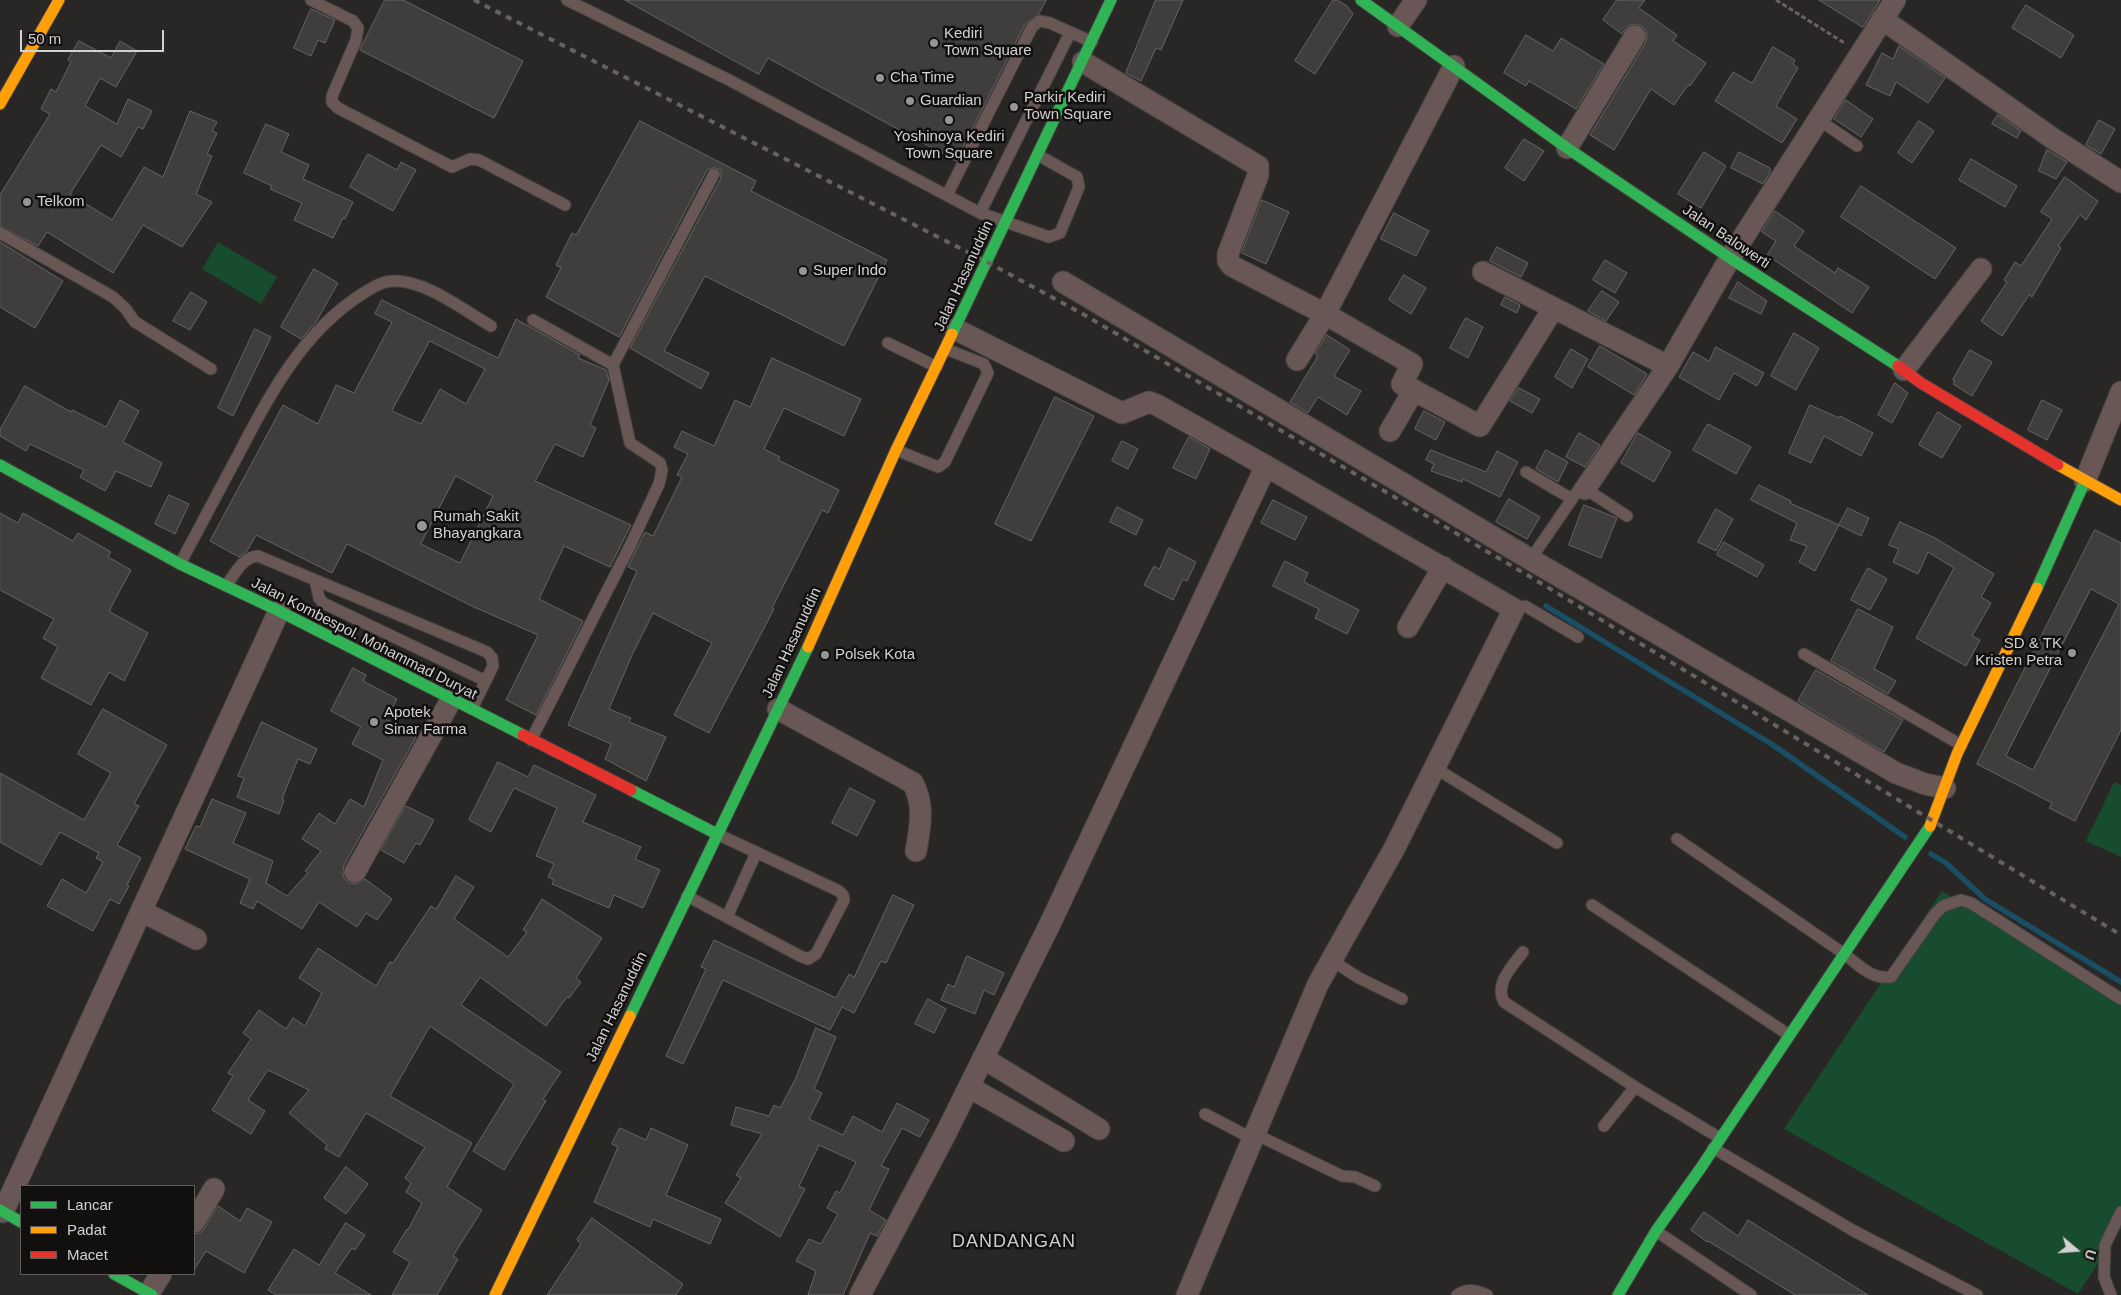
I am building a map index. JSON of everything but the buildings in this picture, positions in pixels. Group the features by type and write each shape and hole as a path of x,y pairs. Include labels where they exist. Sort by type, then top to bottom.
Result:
{"street":[{"path":"0,104 59,0"},
{"name":"Jalan Balowerti","path":"1361,0 1567,148 1730,258 1904,370 1921,383 2085,481 2121,500"},
{"path":"1398,26 1416,0"},
{"path":"1578,494 1668,366 1730,258 1895,0"},
{"name":"Jalan Hasanuddin","path":"495,1295 778,709 896,450 1083,62 1109,1"},
{"path":"1882,19 2055,140 2121,182"},
{"path":"1567,148 1635,36"},
{"path":"1083,62 1258,166 1258,175 1228,254 1228,261 1232,266 1324,314 1412,364 1402,384 1480,426 1553,309"},
{"path":"1297,360 1324,314 1454,66"},
{"path":"1904,370 1982,269"},
{"path":"1483,272 1668,366"},
{"path":"1063,282 1530,560 1896,773 1925,784 1944,788"},
{"path":"955,330 1122,413 1149,402 1157,405 1514,608 1394,849 1318,984 1187,1295"},
{"path":"1390,431 1414,390"},
{"path":"1618,1295 1656,1231 1932,822 1961,745 2058,545 2121,392"},
{"name":"Jalan Kombespol. Mohammad Duryat","path":"0,464 180,564 279,611 718,834"},
{"path":"860,1295 969,1087 1049,926 1266,466"},
{"path":"1408,627 1443,567"},
{"path":"21,1185 141,911 279,611"},
{"path":"355,872 451,700"},
{"path":"778,709 913,783 918,792 921,813 916,851"},
{"path":"141,911 196,939"},
{"path":"983,1058 1098,1129"},
{"path":"969,1087 1064,1140"},
{"path":"8,1215 20,1188"},
{"path":"195,1220 214,1190"},
{"path":"116,1275 150,1294 160,1275"}],"lane":[{"path":"311,0 353,21 358,28 356,40 332,96 332,102 338,108 452,167 470,159 479,160 565,205"},
{"path":"567,0 729,80 980,212 1049,237 1060,233 1079,187 1078,177 1038,155"},
{"path":"948,196 1032,27 1039,21 1092,42"},
{"path":"980,212 1070,32"},
{"path":"1819,120 1857,146"},
{"path":"532,740 629,548 662,477 660,463 634,447 628,436 613,365 714,174"},
{"path":"0,233 113,297 125,308 135,322 210,369"},
{"path":"180,564 265,404 287,367 321,328 350,302 377,285 392,281 407,282 424,288 491,326"},
{"path":"534,320 613,365"},
{"path":"888,343 937,367"},
{"path":"896,450 938,467 945,462 988,373 984,364 946,349"},
{"path":"1526,472 1627,516"},
{"path":"1530,560 1578,494"},
{"path":"226,586 244,561 251,556 258,556 487,652 492,658 493,666 472,710"},
{"path":"315,580 319,598 323,603 486,681"},
{"path":"1514,608 1525,606 1578,637"},
{"path":"1804,654 1961,745"},
{"path":"1435,768 1557,843"},
{"path":"687,896 808,959 816,954 844,900 843,895 839,891 718,834"},
{"path":"1677,839 1843,953 1869,973 1882,978 1891,977 1935,914 1943,906 1961,900 1971,903 2121,999"},
{"path":"727,917 756,853"},
{"path":"1592,905 1789,1035"},
{"path":"1523,952 1507,973 1500,988 1500,996 1504,1002 1635,1087 1720,1138"},
{"path":"1331,960 1359,978 1402,998"},
{"path":"1604,1126 1635,1087"},
{"path":"1205,1114 1342,1176 1355,1177 1375,1186"},
{"path":"1713,1148 1854,1231 1977,1295"},
{"path":"2111,1295 2104,1277 2105,1245 2121,1212"},
{"path":"1656,1231 1751,1295"},
{"path":"1457,1295 1463,1290 1476,1290 1487,1295"}],"path":[{"path":"1776,0 1861,53"}],"green space":[{"path":"218,242 277,277 261,304 202,269"},
{"path":"2114,782 2121,785 2121,857 2086,841"},
{"path":"1942,891 2121,1003 2121,1229 2078,1294 1784,1129"}],"waterway":[{"path":"1546,606 1773,745 1905,837"},
{"path":"1931,854 1946,863 1985,899 2121,982"}],"railway":[{"path":"474,0 987,262 1081,313 1529,576 2121,935"}],"traffic: fast":[{"path":"952,334 1111,0"},
{"path":"1361,0 1567,148 1730,258 1898,366"},
{"path":"0,465 180,564 279,611 523,735"},
{"path":"2037,588 2085,481"},
{"path":"630,1016 808,647"},
{"path":"631,790 717,834"},
{"path":"1618,1295 1656,1231 1700,1169 1930,826"},
{"path":"0,1210 20,1221"},
{"path":"116,1275 152,1295"}],"traffic: slow":[{"path":"0,104 59,0"},
{"path":"808,647 896,450 952,334"},
{"path":"2058,465 2121,500"},
{"path":"1930,826 1957,754 2037,588"},
{"path":"495,1295 630,1016"}],"traffic: jam":[{"path":"1898,366 1921,383 2058,465"},
{"path":"523,735 631,790"}],"place":[{"name":"Kediri Town Square","path":"934,43"},
{"name":"Cha Time","path":"880,78"},
{"name":"Guardian","path":"910,101"},
{"name":"Parkir Kediri Town Square","path":"1014,107"},
{"name":"Yoshinoya Kediri Town Square","path":"949,120"},
{"name":"Telkom","path":"27,202"},
{"name":"Super Indo","path":"803,271"},
{"name":"Rumah Sakit Bhayangkara","path":"422,526"},
{"name":"SD & TK Kristen Petra","path":"2072,653"},
{"name":"Polsek Kota","path":"825,655"},
{"name":"Apotek Sinar Farma","path":"374,722"}],"district":[{"name":"DANDANGAN","path":"1014,1242"}]}
